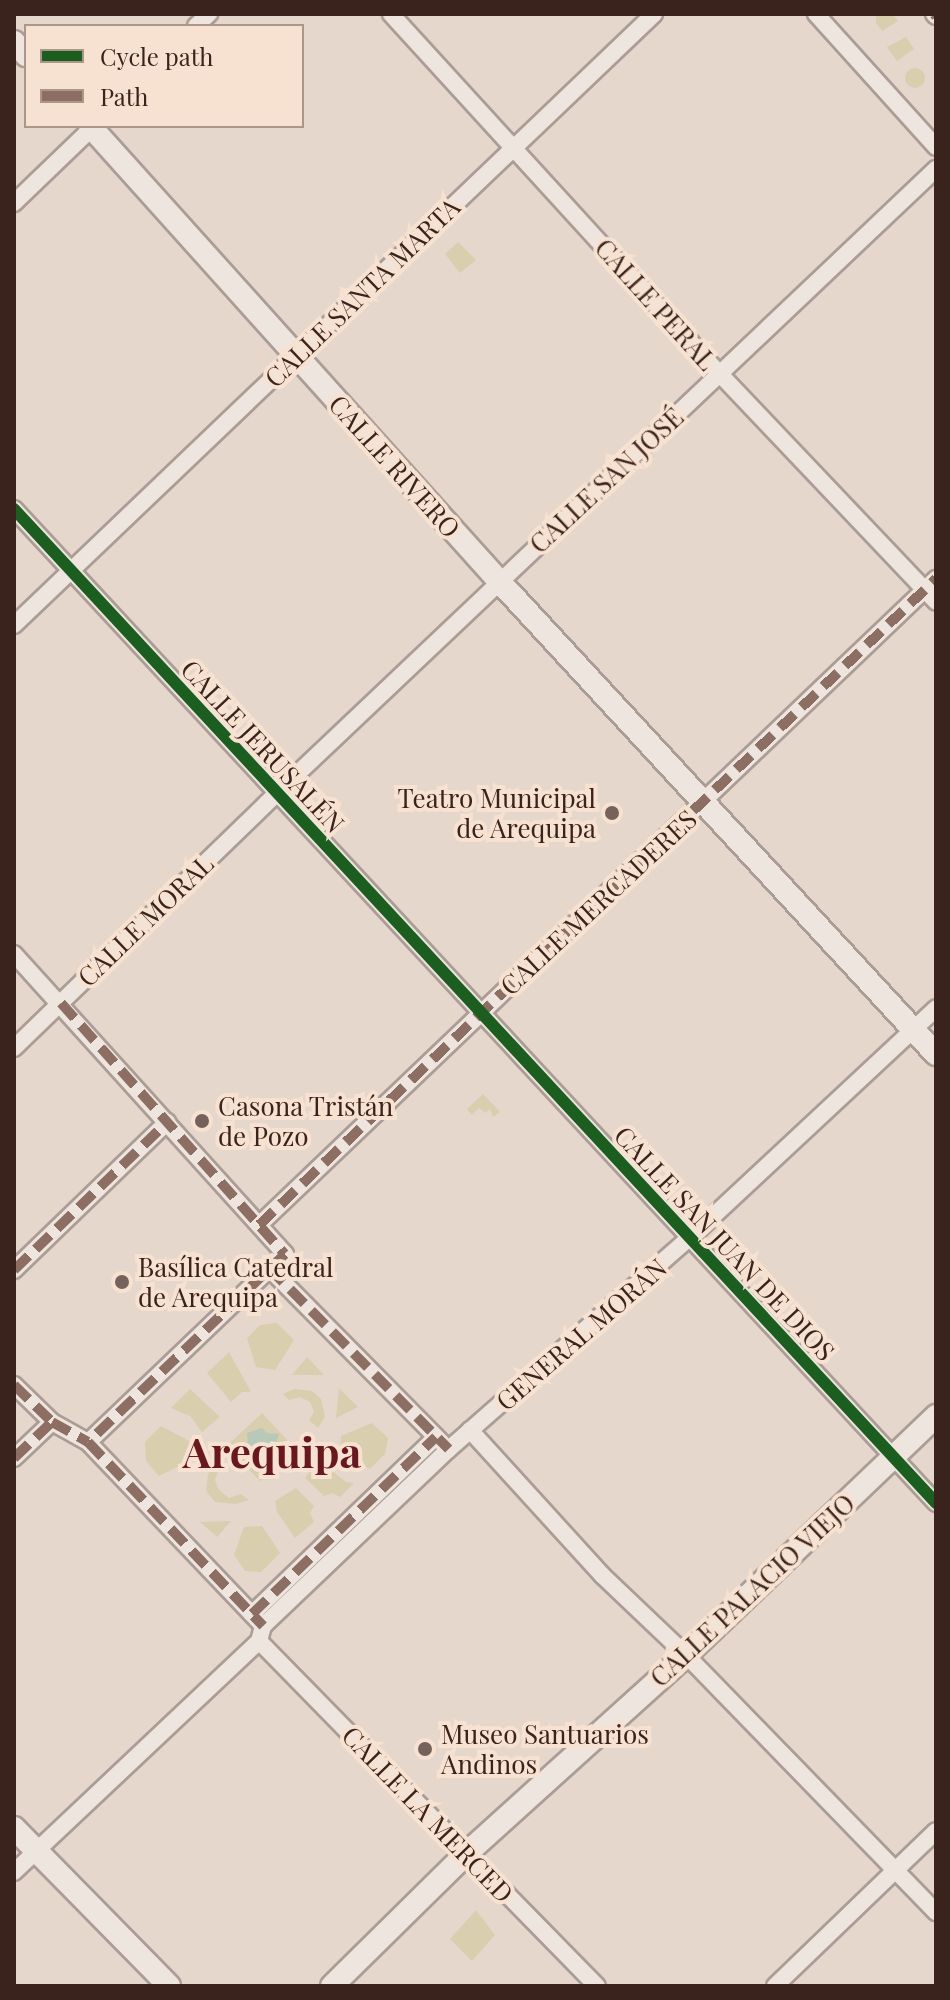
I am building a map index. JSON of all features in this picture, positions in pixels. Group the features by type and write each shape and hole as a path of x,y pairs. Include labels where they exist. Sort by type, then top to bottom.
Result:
{"street":[{"name":"CALLE PERAL","path":"391,14 719,373 932,590"},
{"name":"CALLE SANTA MARTA","path":"14,625 654,14"},
{"path":"816,14 934,141"},
{"path":"14,203 91,128"},
{"name":"CALLE RIVERO","path":"93,128 499,581 936,1054"},
{"name":"CALLE SAN JOSÉ","path":"277,793 936,169"},
{"name":"CALLE JERUSALÉN","path":"14,509 481,1013"},
{"name":"CALLE MERCADERES","path":"259,1225 932,590"},
{"name":"CALLE MORAL","path":"14,1048 277,793"},
{"path":"14,954 285,1254 88,1442"},
{"name":"GENERAL MORÁN","path":"258,1627 470,1430 690,1237 936,1008"},
{"name":"CALLE SAN JUAN DE DIOS","path":"481,1013 936,1503"},
{"path":"14,1270 167,1122"},
{"path":"269,1268 449,1449"},
{"name":"CALLE LA MERCED","path":"14,1385 52,1422 88,1442 467,1853 597,1986"},
{"name":"CALLE PALACIO VIEJO","path":"332,1986 467,1853 686,1655 936,1416"},
{"path":"14,1458 52,1422"},
{"path":"470,1430 603,1576 686,1655 936,1912"},
{"path":"14,1872 258,1627 436,1437"},
{"path":"14,1828 169,1986"},
{"path":"775,1986 936,1831"}],"shaded area":[{"path":"876,14 893,14 898,21 882,31 876,23"},
{"path":"906,37 914,49 897,61 887,47"},
{"path":"915,68 922,71 925,78 922,85 915,88 908,85 905,78 908,71"},
{"path":"458,242 476,260 460,273 445,254"},
{"path":"483,1094 500,1112 493,1117 490,1109 485,1113 479,1108 472,1115 467,1109"},
{"path":"277,1323 294,1340 275,1370 256,1367 247,1338 260,1325"},
{"path":"229,1352 251,1392 242,1392 231,1402 207,1373"},
{"path":"307,1357 324,1375 292,1375"},
{"path":"339,1388 358,1407 336,1418"},
{"path":"190,1389 220,1417 202,1432 190,1416 171,1408"},
{"path":"294,1389 312,1391 321,1399 325,1417 318,1428 309,1420 314,1412 310,1402 300,1397 289,1400 283,1394"},
{"path":"262,1413 295,1449 260,1482 227,1446"},
{"path":"372,1423 388,1438 385,1454 370,1469 340,1454 341,1436"},
{"path":"161,1426 189,1441 189,1461 159,1476 146,1461 145,1442"},
{"path":"262,1428 267,1433 279,1434 276,1443 281,1448 276,1453 278,1461 262,1466 257,1461 247,1462 247,1451 243,1446 248,1441 247,1433"},
{"path":"214,1462 219,1468 215,1480 219,1490 229,1498 241,1494 249,1500 235,1504 215,1502 206,1491"},
{"path":"316,1464 326,1466 346,1482 354,1483 340,1497 332,1493 324,1496 305,1478"},
{"path":"296,1488 314,1506 310,1513 314,1522 295,1538 277,1512 275,1501"},
{"path":"231,1521 217,1537 200,1522"},
{"path":"262,1526 280,1553 261,1572 245,1571 234,1555 244,1527"},
{"path":"476,1910 495,1935 472,1961 450,1939"}],"marked path":[{"path":"259,1225 936,579"},
{"path":"61,1003 285,1254 88,1442"},
{"path":"14,1270 167,1122"},
{"path":"269,1268 449,1449"},
{"path":"14,1385 52,1422 88,1442 263,1626"},
{"path":"14,1458 52,1422"},
{"path":"252,1614 436,1437"}],"cycle path":[{"path":"14,509 936,1503"}],"place":[{"name":"Teatro Municipal de Arequipa","path":"612,813"},
{"name":"Casona Tristán de Pozo","path":"202,1121"},
{"name":"Basílica Catedral de Arequipa","path":"122,1282"},
{"name":"Museo Santuarios Andinos","path":"425,1749"}],"district":[{"name":"Arequipa","path":"272,1451"}]}
